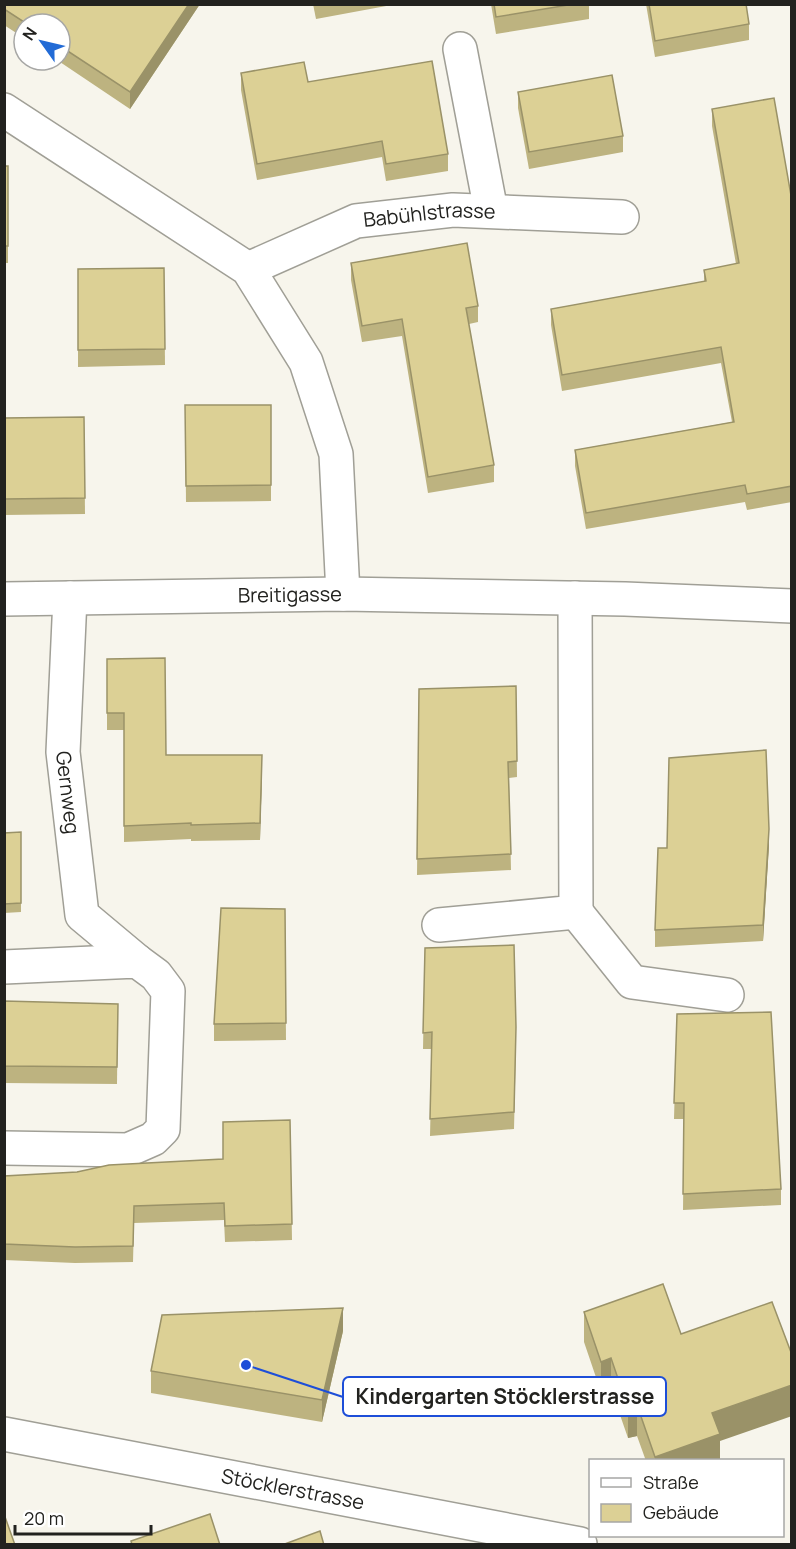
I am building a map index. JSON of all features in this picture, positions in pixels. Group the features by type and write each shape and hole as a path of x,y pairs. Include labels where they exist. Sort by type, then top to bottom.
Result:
{"street":[{"path":"460,49 491,211"},
{"path":"4,110 248,269 306,362 336,454 343,594"},
{"name":"Babühlstrasse","path":"248,269 356,221 453,210 622,217"},
{"name":"Breitigasse","path":"4,599 343,594 575,598 792,606"},
{"name":"Gernweg","path":"4,1148 128,1150 153,1139 163,1130 168,991 156,975 82,915 63,752 70,598"},
{"path":"575,598 576,912 632,982 727,995"},
{"path":"439,925 576,912"},
{"path":"4,967 137,961"},
{"name":"Stöcklerstrasse","path":"4,1434 580,1545"}],"building":[{"path":"4,4 189,4 130,92 72,54 72,12 12,12 12,14 4,9"},
{"path":"494,4 574,4 496,17"},
{"path":"649,4 746,4 749,24 655,41"},
{"path":"432,61 448,154 386,164 382,141 257,164 241,73 304,62 308,82"},
{"path":"612,75 623,136 529,152 518,92"},
{"path":"774,98 792,201 792,486 747,494 745,485 586,513 575,450 734,422 721,347 562,375 551,309 706,281 704,270 739,263 712,109"},
{"path":"4,166 8,166 8,246 4,246"},
{"path":"467,243 478,306 466,308 494,465 428,477 402,319 362,326 351,263"},
{"path":"164,268 165,349 78,350 78,269"},
{"path":"185,405 271,405 271,485 186,486"},
{"path":"84,417 85,498 4,499 4,418"},
{"path":"165,658 166,755 262,755 260,823 124,826 124,713 107,713 107,659"},
{"path":"516,686 517,761 508,762 511,854 417,859 419,689"},
{"path":"766,750 769,829 763,925 655,930 658,848 667,848 669,758"},
{"path":"21,832 21,903 4,904 4,833"},
{"path":"221,908 285,909 286,1023 214,1024"},
{"path":"514,945 516,1027 514,1112 430,1119 432,1032 423,1033 425,948"},
{"path":"4,1001 118,1004 117,1067 4,1066"},
{"path":"771,1012 781,1189 683,1194 684,1103 674,1103 677,1014"},
{"path":"290,1120 292,1224 225,1226 224,1203 134,1206 133,1246 75,1247 4,1244 4,1176 77,1172 109,1165 223,1159 223,1122"},
{"path":"663,1284 681,1334 772,1302 792,1355 792,1385 712,1413 720,1434 655,1457 637,1405 628,1408 611,1358 601,1362 584,1312"},
{"path":"343,1308 322,1400 151,1371 162,1315"},
{"path":"4,1514 15,1545 4,1545"},
{"path":"210,1514 220,1545 132,1545 131,1541"},
{"path":"320,1531 324,1545 282,1545"}],"place":[{"name":"Kindergarten Stöcklerstrasse","path":"246,1365"}]}
